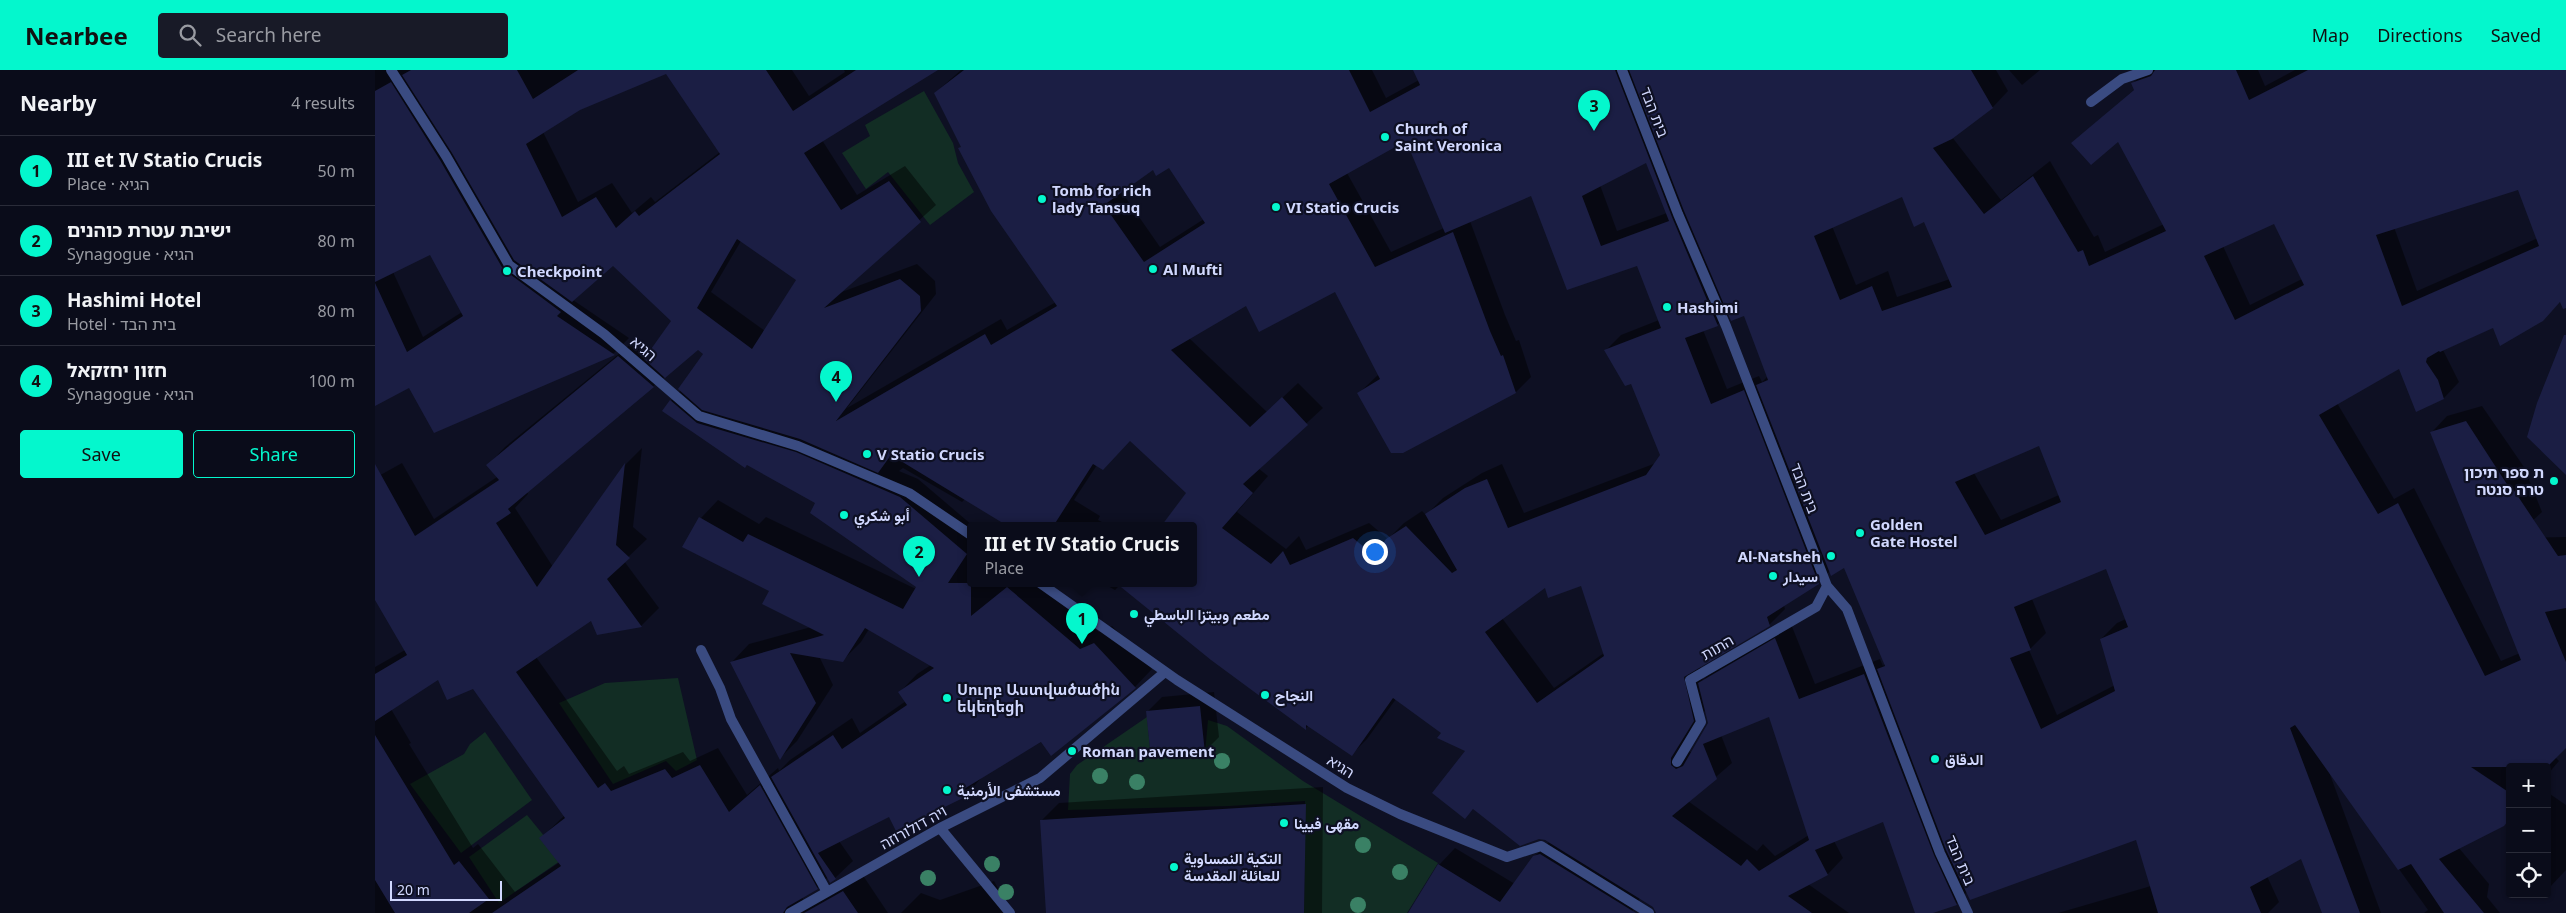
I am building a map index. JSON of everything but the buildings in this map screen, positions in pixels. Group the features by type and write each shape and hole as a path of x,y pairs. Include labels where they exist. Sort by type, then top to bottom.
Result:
{"street":[{"name":"הגיא","path":"391,70 446,156 509,265 604,334 699,416 798,446 909,493 967,532"},
{"name":"בית הבד","path":"1623,70 1678,214 1726,326 1827,586 1847,609 1940,853 1968,913"},
{"path":"2091,102 2121,79 2148,70"},
{"name":"התות","path":"1677,762 1701,722 1690,680 1816,607 1827,586"},
{"name":"הגיא","path":"1045,587 1165,672 1347,788 1400,814 1507,857 1541,846 1649,913"},
{"path":"701,650 720,688 731,720 827,892"},
{"name":"ויה דולורוזה","path":"790,913 940,828 1040,778 1165,672"},
{"path":"940,828 1010,913"}],"green space":[{"path":"924,91 953,143 958,163 974,192 930,225 888,172 866,189 842,153 870,136 865,125"},
{"path":"678,678 697,760 676,771 666,761 613,784 559,703 605,683"},
{"path":"1147,717 1151,758 1205,753 1208,720 1227,726 1303,781 1438,863 1407,913 1304,913 1305,801 1230,806 1068,810 1070,774 1077,765"},
{"path":"485,732 532,800 461,853 410,784 464,754 470,744"},
{"path":"527,815 563,859 499,903 469,857"}],"place":[{"name":"Hashimi Hotel","path":"1594,131"},
{"name":"Church of Saint Veronica","path":"1385,137"},
{"name":"Tomb for rich lady Tansuq","path":"1042,199"},
{"name":"VI Statio Crucis","path":"1276,207"},
{"name":"Al Mufti","path":"1153,269"},
{"name":"Checkpoint","path":"507,271"},
{"name":"Hashimi","path":"1667,307"},
{"name":"חזון יחזקאל","path":"836,402"},
{"name":"V Statio Crucis","path":"867,454"},
{"name":"ת ספר תיכון טרה סנטה","path":"2554,481"},
{"name":"أبو شكري","path":"844,515"},
{"name":"Golden Gate Hostel","path":"1860,533"},
{"name":"Al-Natsheh","path":"1831,556"},
{"name":"سيدار","path":"1773,576"},
{"name":"ישיבת עטרת כוהנים","path":"919,577"},
{"name":"مطعم وبيتزا الباسطي","path":"1134,614"},
{"name":"III et IV Statio Crucis","path":"1082,644"},
{"name":"النجاح","path":"1265,695"},
{"name":"Սուրբ Աստվածածին եկեղեցի","path":"947,698"},
{"name":"Roman pavement","path":"1072,751"},
{"name":"الدقاق","path":"1935,759"},
{"name":"مستشفى الأرمنية","path":"947,790"},
{"name":"مقهى فيينا","path":"1284,823"},
{"name":"التكية النمساوية للعائلة المقدسة","path":"1174,867"}]}
